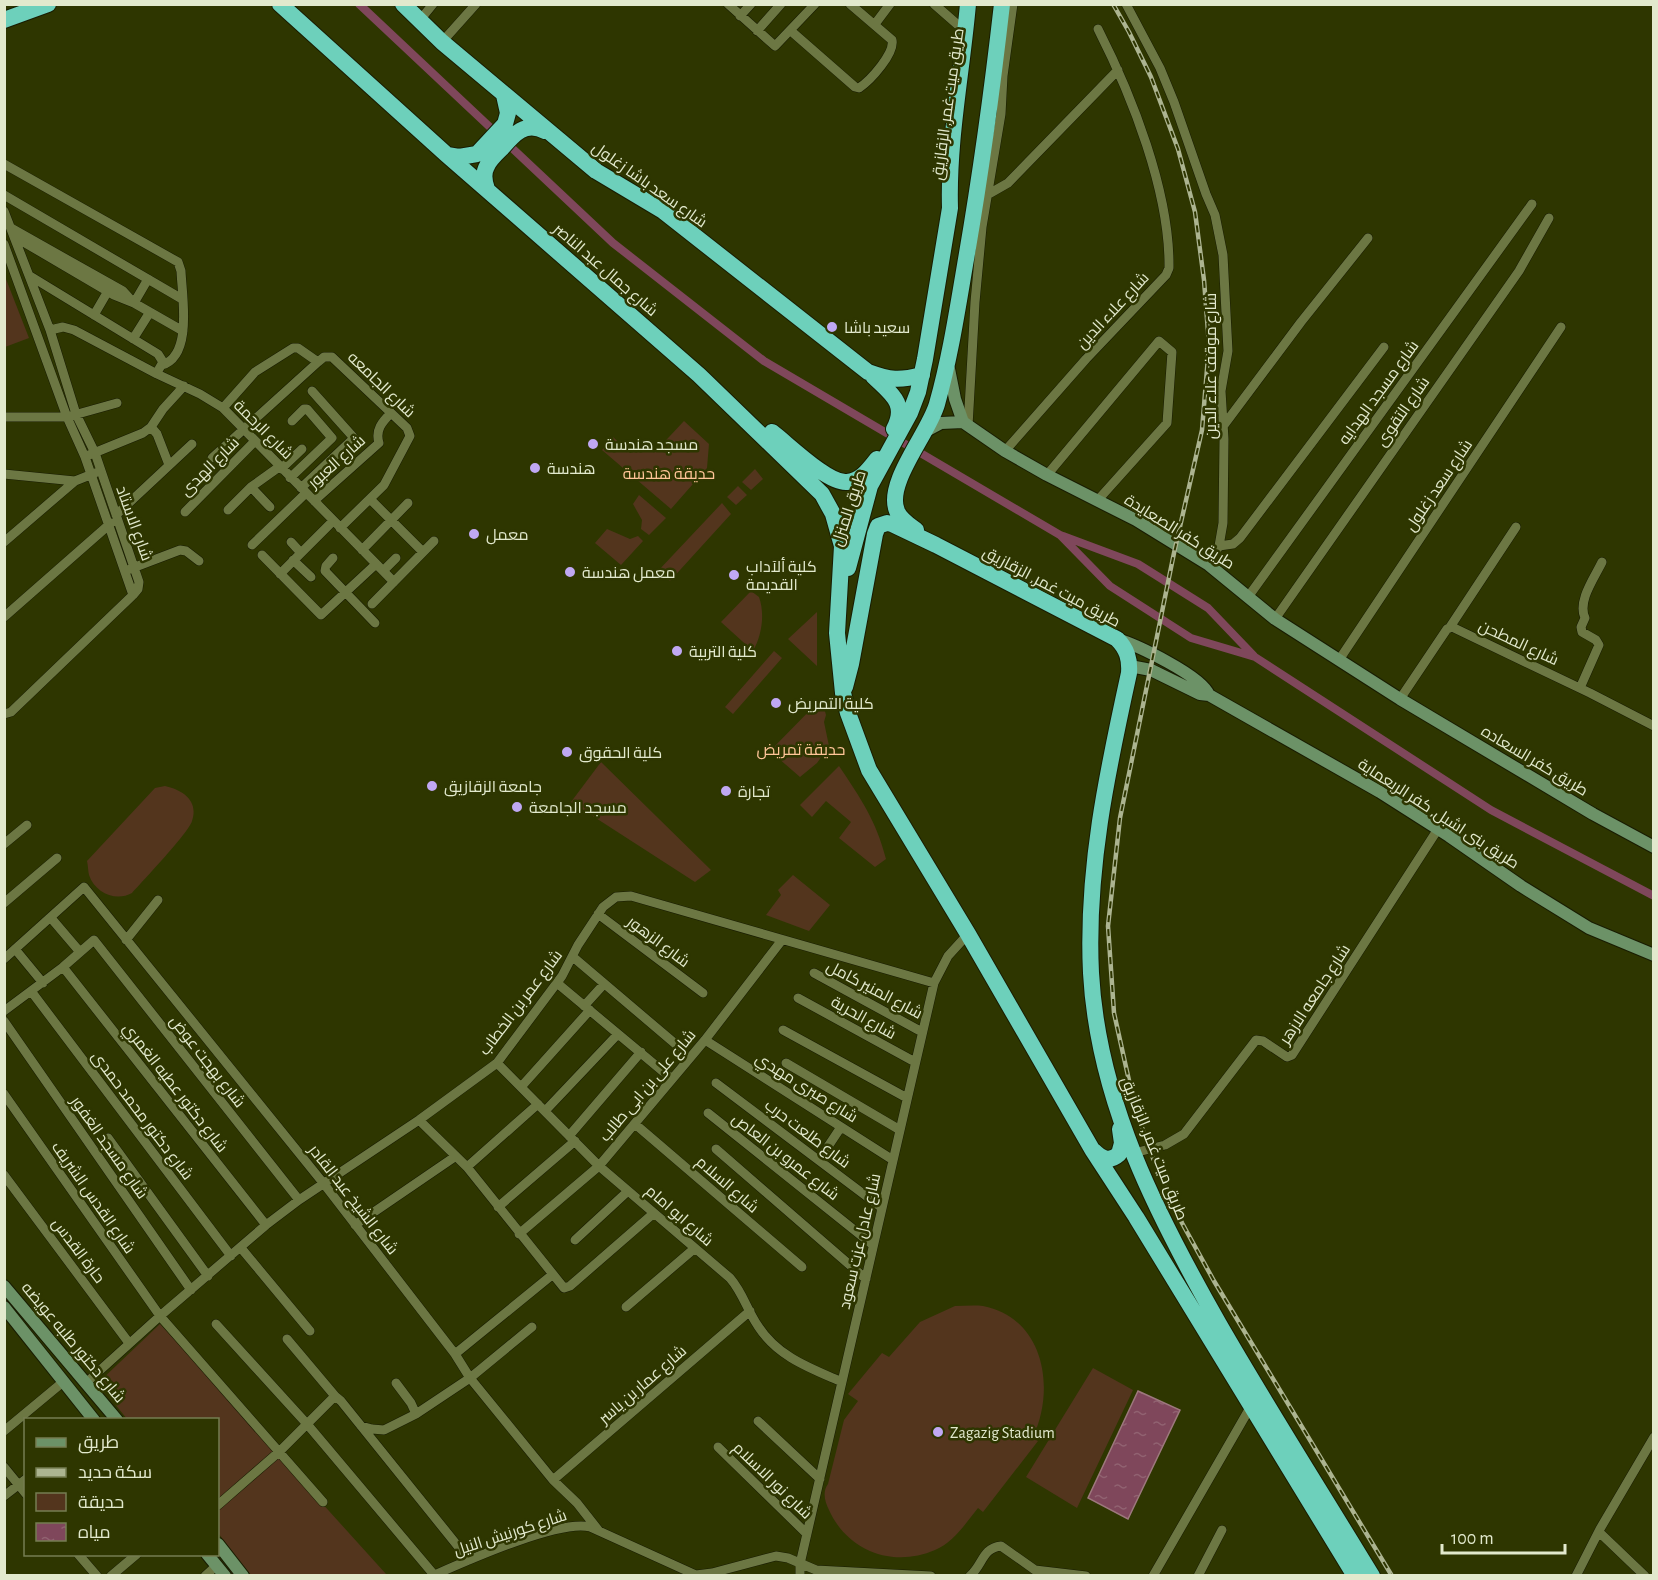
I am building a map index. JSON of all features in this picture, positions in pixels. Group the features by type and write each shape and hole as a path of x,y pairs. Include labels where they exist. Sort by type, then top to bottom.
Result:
{"highway":[{"path":"4,20 48,4"},
{"name":"شارع جمال عبد الناصر","path":"280,4 447,155 719,394 813,484 828,504 837,524 842,546 839,598"},
{"name":"شارع سعد باشا زغلول","path":"403,4 442,42 596,171 663,211 868,372 888,380 904,380 922,375"},
{"name":"طريق ميت غمر, الزقازيق","path":"879,461 913,404 922,375 950,208 952,153 968,4"},
{"name":"طريق ميت غمر, الزقازيق","path":"979,4 967,154 972,185 981,199"},
{"name":"طريق ميت غمر, الزقازيق","path":"950,208 967,154 992,4"},
{"name":"طريق ميت غمر, الزقازيق","path":"936,544 904,521 897,513 894,493 901,475 933,418 948,363 981,199 1002,4"},
{"path":"504,95 508,106 510,128"},
{"path":"482,159 510,128 535,127 548,133"},
{"path":"447,155 482,159"},
{"path":"482,159 487,189"},
{"path":"868,372 896,401 902,419"},
{"path":"719,394 735,399 821,471 838,481 847,483 857,479 879,461"},
{"name":"طريق المنزل","path":"839,598 866,499 879,461"},
{"name":"طريق ميت غمر, الزقازيق","path":"843,693 851,664 878,526 887,523 936,544 1117,639 1126,651 1130,666 1102,802 1094,860 1090,918 1094,1002 1102,1056 1116,1109 1172,1240 1235,1352 1372,1575"},
{"path":"839,598 838,653 843,693 869,770 968,934 1093,1151 1355,1575"},
{"path":"1093,1151 1109,1159 1119,1154 1122,1143 1116,1109"},
{"path":"1132,1211 1136,1196 1141,1192 1150,1192"}],"street":[{"path":"420,20 433,4"},
{"path":"442,42 477,4"},
{"path":"728,4 775,46 814,4"},
{"path":"740,16 751,4"},
{"path":"757,31 781,4"},
{"path":"791,31 855,87 862,87 892,50 893,44 892,40 875,24 850,4"},
{"path":"875,24 890,4"},
{"path":"934,4 966,32"},
{"path":"966,424 981,199 1001,114 1003,75 1013,4"},
{"name":"شارع موقف علاء الدين","path":"1126,4 1160,68 1174,102 1215,214 1225,273 1228,345 1221,391 1224,425 1223,522 1220,546 1209,565"},
{"name":"شارع علاء الدين","path":"1005,451 1168,271 1168,253 1160,195 1138,120 1118,70 1098,29"},
{"path":"981,199 1008,183 1118,70"},
{"path":"4,164 176,260 181,271 182,345 174,358 162,365 157,374"},
{"path":"4,195 182,299"},
{"name":"شارع مسجد الهدايه","path":"1248,597 1532,204"},
{"name":"شارع الاستاد","path":"4,211 50,330 72,415"},
{"name":"شارع التقوى","path":"1275,618 1519,271 1549,218"},
{"path":"11,228 123,291 134,303"},
{"path":"15,237 183,331"},
{"path":"1224,425 1301,322 1368,238"},
{"name":"شارع الاستاد","path":"4,244 90,455 109,525 133,595"},
{"path":"14,268 25,264"},
{"path":"30,276 161,356 162,365"},
{"path":"134,303 148,279"},
{"path":"94,315 108,291"},
{"path":"116,352 150,312"},
{"name":"شارع الرحمة","path":"50,330 59,327 70,328 223,408 394,582"},
{"name":"شارع سعد زغلول","path":"1340,660 1561,327"},
{"path":"1047,476 1159,341 1173,352 1167,423 1097,501"},
{"path":"1220,546 1236,543 1384,347"},
{"path":"212,458 318,362 298,348 293,348 255,372 223,408"},
{"name":"شارع الجامعه","path":"318,362 324,357 332,357 409,430 409,441 398,457 387,481 370,499"},
{"path":"948,363 955,399 966,424"},
{"path":"90,455 139,435 151,427 162,409 184,386"},
{"path":"252,545 354,438 312,391"},
{"path":"4,417 72,415 117,403"},
{"path":"290,478 332,439 307,409 304,409 292,421"},
{"name":"شارع العبور","path":"314,501 379,443 377,436 380,426 391,413"},
{"path":"926,431 941,423 966,424"},
{"name":"طريق كفر الصعايدة","path":"966,424 1047,476 1146,526 1209,565 1275,618 1400,699"},
{"path":"151,427 159,437 169,465"},
{"name":"شارع الهدى","path":"185,512 255,442"},
{"path":"4,617 109,525 192,444"},
{"path":"228,510 251,487 280,468 302,449"},
{"path":"4,542 75,481 96,472"},
{"name":"شارع الاستاد","path":"96,472 117,516 135,567 139,582 138,589 133,595"},
{"path":"4,474 75,481"},
{"path":"251,487 270,507"},
{"path":"280,574 301,553 370,499 423,552"},
{"path":"362,550 408,503"},
{"path":"1400,699 1516,527"},
{"path":"372,604 434,541"},
{"path":"291,542 301,553"},
{"path":"125,570 180,550 186,551 199,561"},
{"path":"262,555 321,615 376,564"},
{"path":"333,558 325,570 375,623"},
{"path":"383,572 396,558"},
{"path":"293,560 311,577"},
{"path":"1580,688 1599,645 1596,640 1582,632 1581,627 1585,618 1582,612 1586,595 1602,562"},
{"path":"4,714 11,712 133,595"},
{"name":"شارع المطحن","path":"1450,627 1580,688 1653,726"},
{"path":"1117,639 1154,654 1196,680 1209,695"},
{"path":"1130,666 1151,670 1200,694 1209,695"},
{"name":"طريق بنى اشبل, كفر الربعماية","path":"1209,695 1345,771 1589,928 1653,955"},
{"name":"طريق كفر السعاده","path":"1400,699 1593,814 1653,847"},
{"path":"4,844 27,825"},
{"name":"شارع جامعه الازهر","path":"1134,1153 1165,1145 1184,1134 1256,1040 1263,1041 1287,1057 1292,1055 1438,829"},
{"path":"4,903 57,858"},
{"name":"شارع الشيخ عبد القادر","path":"51,918 84,887 324,1184 455,1354 470,1378 554,1480 577,1503 598,1531"},
{"name":"شارع عمر بن الخطاب","path":"87,1382 266,1225 299,1200 419,1120 496,1063 556,983 598,915 611,899 626,894 934,983"},
{"path":"126,940 158,900"},
{"name":"شارع الزهور","path":"598,915 703,993"},
{"path":"4,959 51,918 80,952 43,983 5,1009"},
{"name":"شارع عادل عزت سعود","path":"800,1575 800,1564 934,983 948,956 968,934"},
{"name":"شارع بهجت عوض","path":"80,952 94,940 299,1200"},
{"name":"شارع على بن ابى طالب","path":"519,1234 599,1166 705,1040 782,940"},
{"path":"15,949 43,983"},
{"path":"573,957 679,1047"},
{"name":"شارع دكتور عطيه الغمري","path":"63,967 266,1225"},
{"name":"شارع المنير كامل","path":"814,973 922,1032"},
{"path":"556,983 672,1079"},
{"path":"520,1087 587,1008 604,984"},
{"name":"شارع دكتور محمد حمدى","path":"31,991 231,1256"},
{"name":"شارع الحرية","path":"798,998 915,1062"},
{"name":"شارع مسجد الغفور","path":"4,1021 191,1290"},
{"path":"783,1030 907,1098"},
{"path":"467,1167 541,1108 618,1034"},
{"name":"شارع صبرى مهدي","path":"705,1040 892,1160"},
{"path":"498,1207 572,1138 640,1052"},
{"name":"شارع ابو امام","path":"496,1063 599,1166 736,1286 765,1336 787,1356 842,1382"},
{"path":"786,1063 900,1130"},
{"name":"شارع طلعت حرب","path":"716,1083 882,1208"},
{"name":"شارع القدس الشريف","path":"4,1094 160,1316 323,1502"},
{"name":"شارع عمرو بن العاص","path":"708,1113 873,1245"},
{"path":"419,1120 467,1167 564,1288 568,1288 654,1213"},
{"name":"شارع السلام","path":"635,1124 802,1267"},
{"path":"819,1160 841,1127"},
{"path":"108,1137 208,1276"},
{"path":"716,1149 866,1279"},
{"path":"355,1224 456,1156"},
{"name":"حارة القدس","path":"4,1175 129,1343"},
{"path":"575,1240 628,1191"},
{"path":"241,1248 310,1331"},
{"path":"626,1307 695,1248"},
{"path":"455,1354 552,1275"},
{"name":"شارع دكتور طلبه عويضه","path":"4,1286 116,1418"},
{"name":"شارع دكتور طلبه عويضه","path":"4,1307 93,1418"},
{"name":"شارع عمار بن ياسر","path":"554,1480 750,1311"},
{"path":"216,1324 307,1424 434,1575"},
{"path":"360,1425 372,1430 384,1430 416,1414 470,1378 532,1327"},
{"path":"287,1338 341,1401 469,1560"},
{"path":"4,1431 63,1382"},
{"path":"396,1383 416,1414"},
{"path":"219,1504 280,1451 335,1396"},
{"path":"1153,1575 1251,1406"},
{"path":"758,1421 820,1479"},
{"path":"1576,1575 1653,1437"},
{"name":"شارع نور الاسلام","path":"718,1447 807,1534"},
{"path":"4,1467 22,1482 4,1496"},
{"name":"شارع كورنيش النيل","path":"434,1575 469,1560 567,1526 585,1526 677,1572 696,1575 705,1575 776,1557 788,1558 816,1570 931,1575"},
{"path":"1198,1575 1222,1530"},
{"path":"1599,1532 1645,1575"},
{"path":"219,1545 243,1575"},
{"path":"970,1575 992,1547 1001,1546 1035,1570 1086,1575"},
{"path":"80,1556 97,1575"},
{"path":"111,1575 135,1556"},
{"path":"205,1575 220,1571 209,1556"}],"green space":[{"path":"4,274 29,338 5,347 4,347"},
{"name":"حديقة هندسة","path":"684,421 709,444 707,468 671,509 602,450 613,437 630,453 646,445 654,453"},
{"path":"755,469 763,479 751,490 742,482"},
{"path":"738,486 747,495 736,505 727,497"},
{"name":"حديقة هندسة","path":"639,495 666,518 649,535 641,529 642,520 633,504"},
{"path":"722,503 731,514 670,581 657,572"},
{"name":"حديقة هندسة","path":"607,529 630,539 638,536 643,541 621,565 595,543"},
{"path":"751,591 759,597 762,617 753,651 721,622"},
{"path":"817,612 817,666 788,639"},
{"path":"774,651 782,658 733,714 725,707"},
{"name":"حديقة تمريض","path":"822,700 826,715 824,722 829,746 817,763 800,777 770,751"},
{"path":"601,762 711,870 695,882 571,802"},
{"path":"839,766 867,810 878,833 886,859 875,867 839,838 851,822 826,801 812,817 800,805"},
{"path":"165,786 183,793 191,802 194,814 189,827 132,893 119,897 101,891 89,875 87,861 155,788"},
{"path":"793,875 830,905 809,931 766,915 781,895 778,890"},
{"name":"Zagazig Stadium","path":"955,1306 983,1306 1004,1313 1020,1325 1032,1340 1040,1358 1043,1377 1040,1418 1033,1437 1038,1441 983,1512 978,1508 959,1532 942,1547 919,1555 904,1557 874,1552 860,1546 837,1525 825,1497 844,1420 858,1401 848,1394 882,1353 889,1357 920,1322"},
{"path":"160,1324 386,1574 382,1576 251,1575 219,1534 219,1418 126,1418 98,1383"},
{"path":"1093,1368 1133,1390 1077,1508 1026,1477"}],"water":[{"path":"1138,1391 1180,1410 1128,1519 1088,1498"}],"waterway":[{"path":"359,4 613,243 764,361 1060,535 1110,586 1191,638 1255,657 1491,810 1654,896"},
{"path":"1063,536 1138,564 1208,608 1254,656"}],"railway":[{"path":"1113,4 1151,77 1178,149 1195,212 1204,280 1209,345 1202,430 1174,553 1120,818 1108,926 1114,1013 1134,1103 1149,1149 1182,1223 1214,1281 1392,1576"}],"place":[{"name":"سعيد باشا","path":"832,327"},
{"name":"مسجد هندسة","path":"593,444"},
{"name":"هندسة","path":"535,468"},
{"name":"معمل","path":"474,534"},
{"name":"معمل هندسة","path":"570,572"},
{"name":"كلية ألآداب القديمة","path":"734,575"},
{"name":"كلية التربية","path":"677,651"},
{"name":"كلية التمريض","path":"776,703"},
{"name":"كلية الحقوق","path":"567,752"},
{"name":"جامعة الزقازيق","path":"432,786"},
{"name":"تجارة","path":"726,791"},
{"name":"مسجد الجامعة","path":"517,807"},
{"name":"Zagazig Stadium","path":"938,1432"}]}
